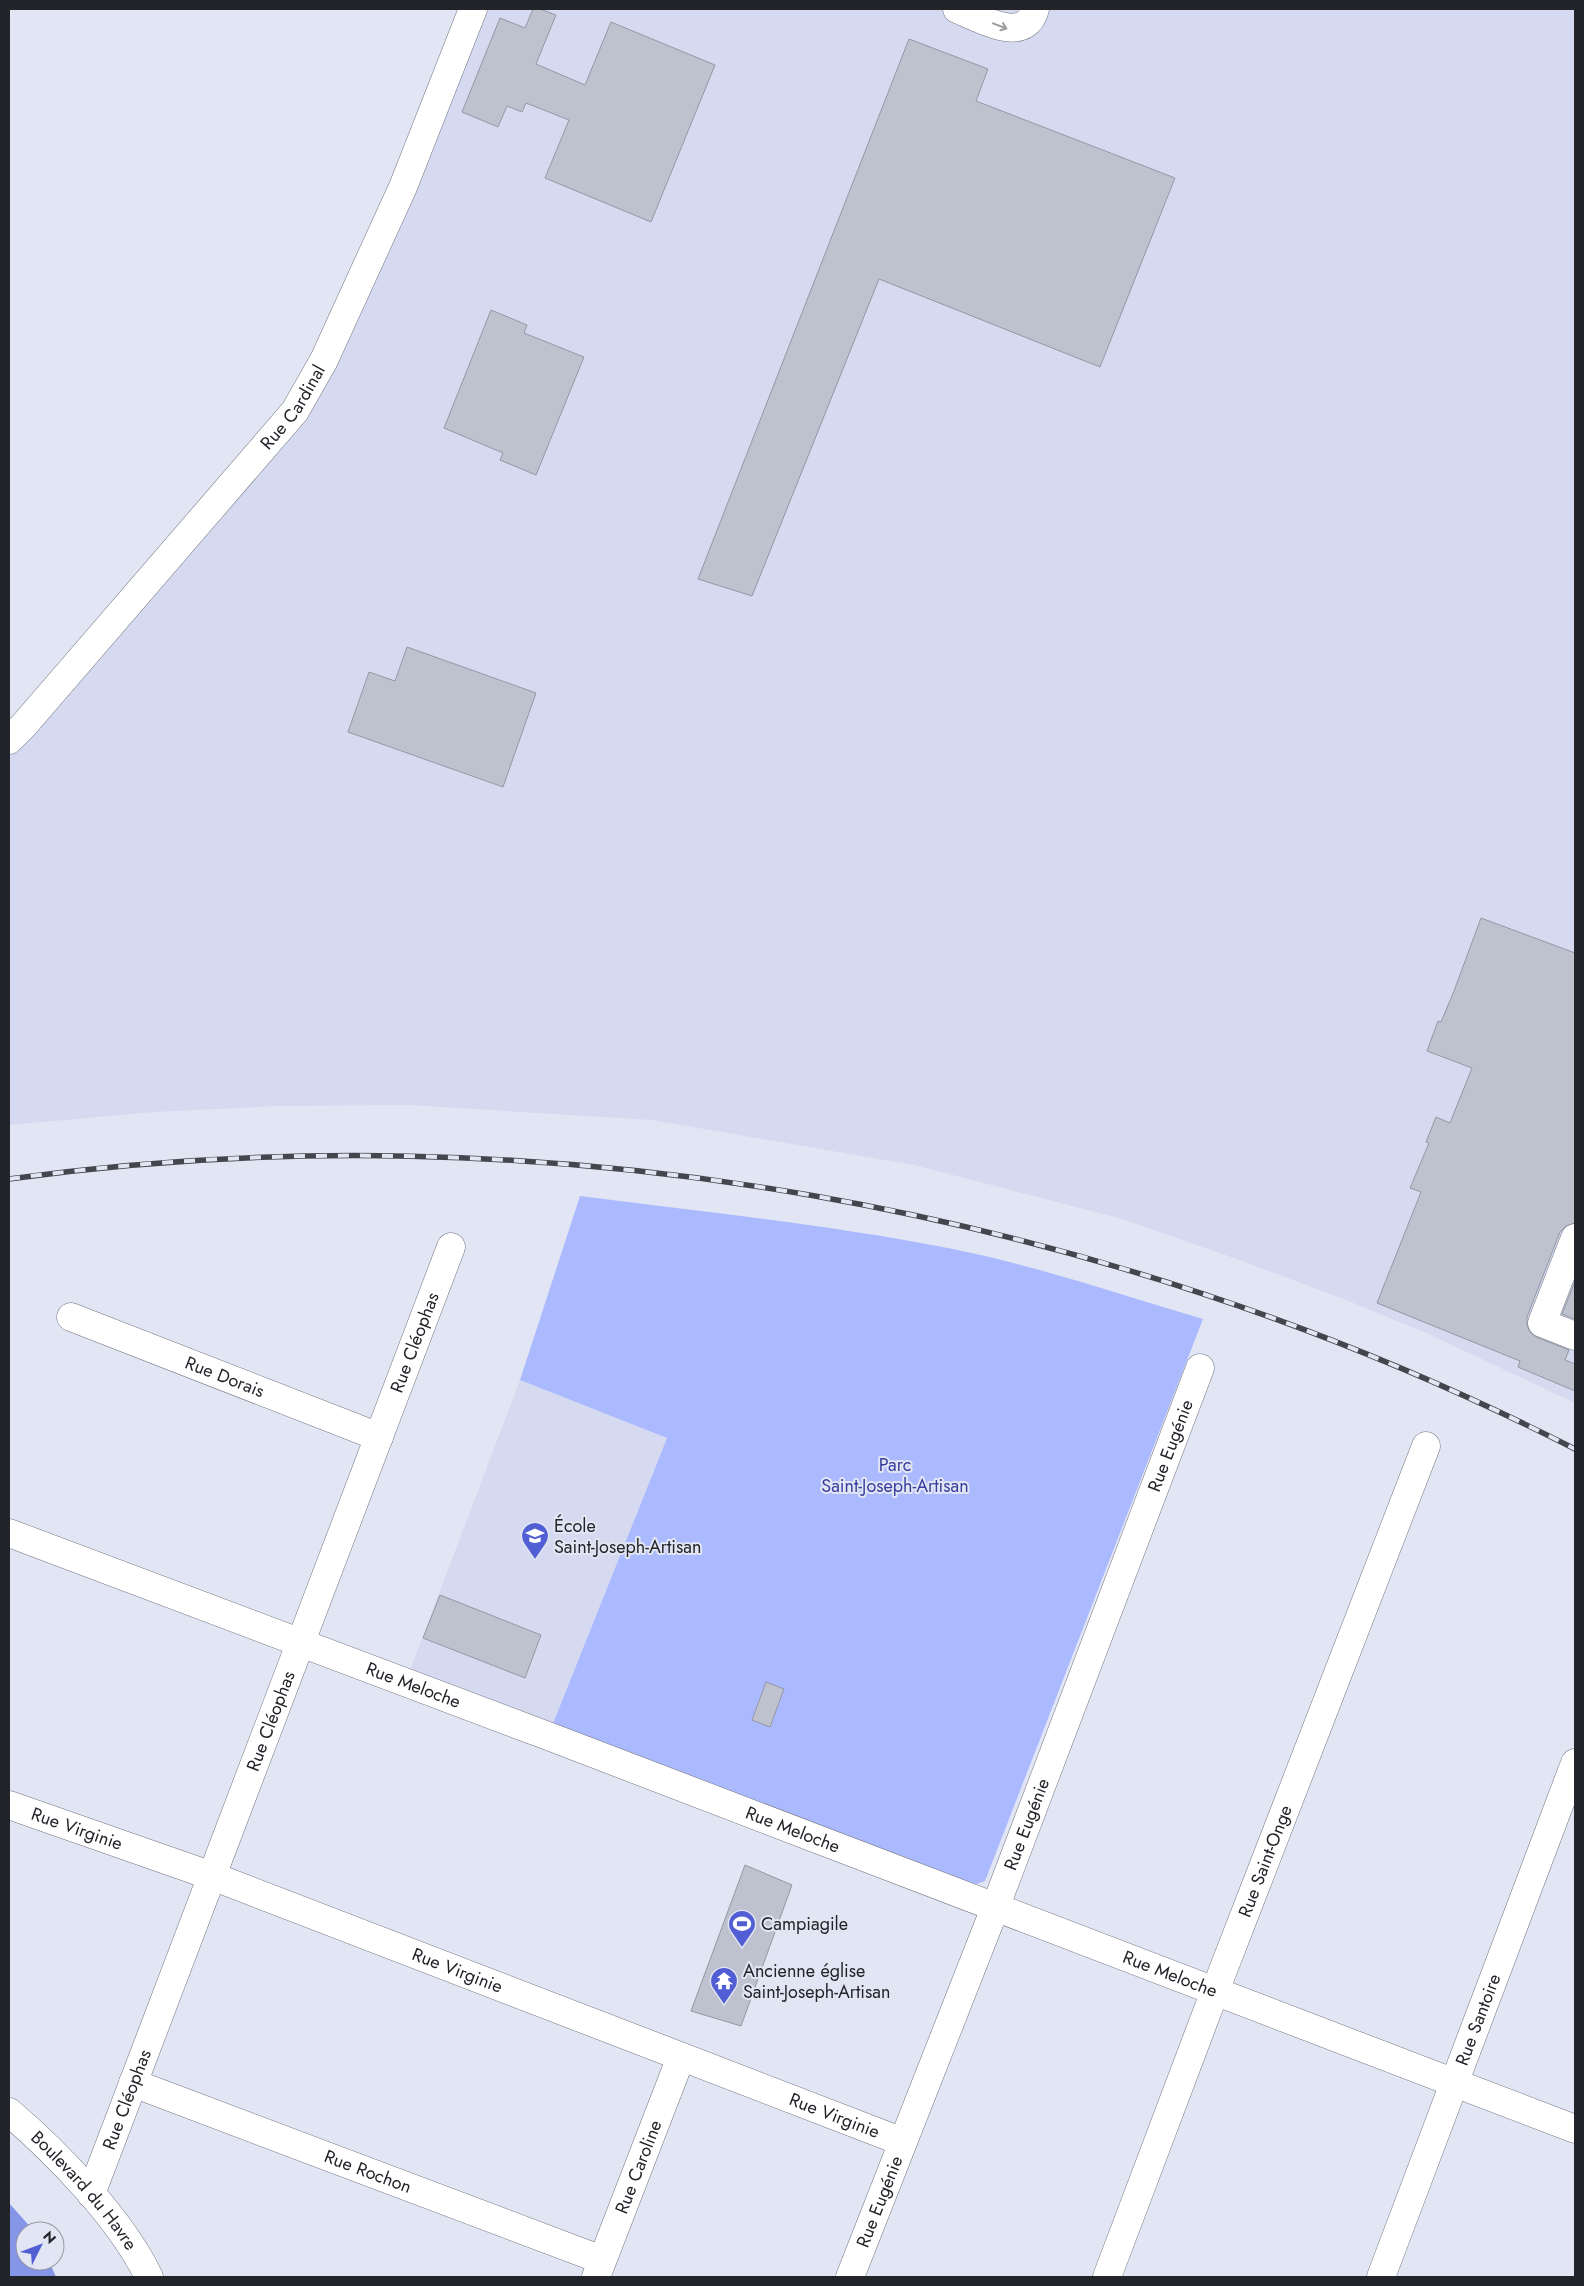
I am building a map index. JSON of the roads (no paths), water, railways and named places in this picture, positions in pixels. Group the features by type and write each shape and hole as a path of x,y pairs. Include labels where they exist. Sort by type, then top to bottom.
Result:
{"street":[{"name":"Rue Cardinal","path":"9,740 31,718 295,411 324,360 403,188 474,9"},
{"path":"957,9 1008,29 1025,26 1034,15 1035,9"},
{"path":"1575,1238 1542,1323 1575,1336"},
{"name":"Rue Cléophas","path":"91,2194 452,1247"},
{"name":"Rue Dorais","path":"71,1317 379,1437"},
{"name":"Rue Eugénie","path":"850,2277 996,1908 1200,1368"},
{"name":"Rue Saint-Onge","path":"1108,2277 1215,1991 1426,1446"},
{"name":"Rue Meloche","path":"9,1533 558,1740 1575,2129"},
{"name":"Rue Santoire","path":"1381,2277 1575,1763"},
{"name":"Rue Virginie","path":"9,1805 212,1876 903,2142"},
{"name":"Rue Caroline","path":"599,2268 681,2057"},
{"name":"Rue Rochon","path":"134,2083 599,2268"},
{"name":"Boulevard du Havre","path":"9,2112 91,2194 122,2234 149,2277"}],"railway":[{"path":"9,1179 209,1160 411,1156 612,1168 812,1195 1010,1238 1204,1294 1393,1365 1575,1449"}],"place":[{"name":"École Saint-Joseph-Artisan","path":"535,1560"},
{"name":"Campiagile","path":"742,1948"},
{"name":"Ancienne église Saint-Joseph-Artisan","path":"724,2005"}],"park label":[{"name":"Parc Saint-Joseph-Artisan","path":"895,1475"}]}
